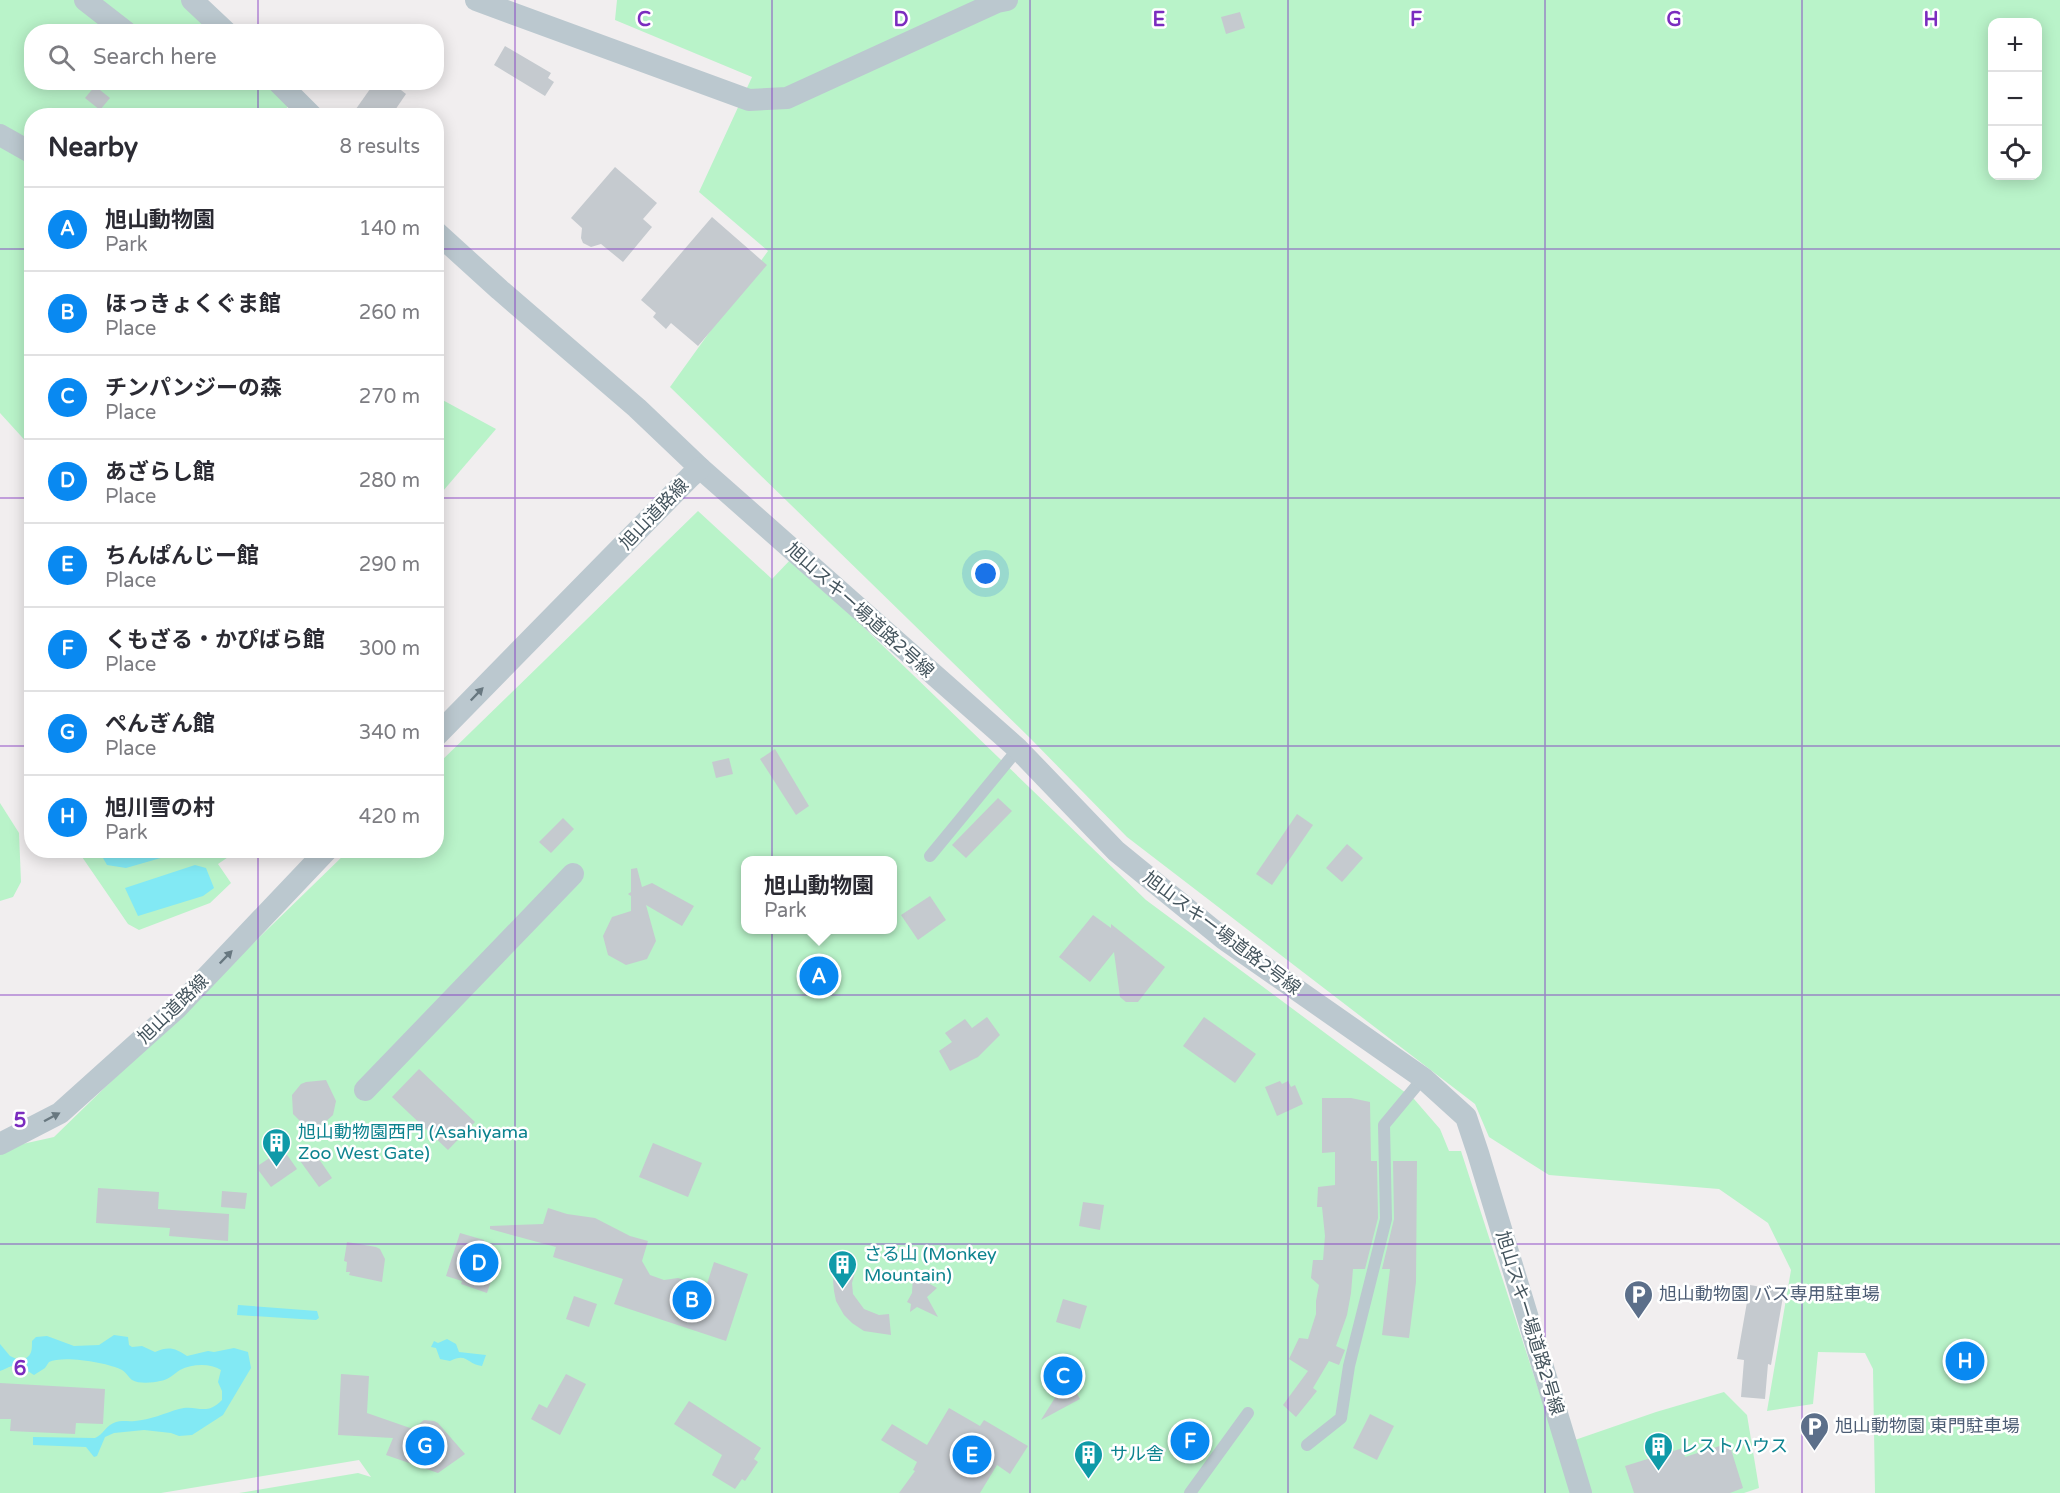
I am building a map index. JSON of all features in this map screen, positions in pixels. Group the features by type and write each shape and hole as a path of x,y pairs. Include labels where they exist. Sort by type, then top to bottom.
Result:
{"street":[{"path":"85,0 116,24"},
{"path":"192,0 218,24"},
{"path":"476,0 749,100 787,98 997,2 1007,0"},
{"path":"286,90 304,108"},
{"path":"0,135 24,148"},
{"name":"旭山道路線","path":"444,239 637,408 700,468 444,728"},
{"name":"旭山スキー場道路2号線","path":"700,468 1018,750 1116,851 1224,939 1422,1078 1466,1116 1581,1493"},
{"name":"旭山道路線","path":"0,1144 60,1113 114,1065 177,1008 319,858"},
{"path":"365,1090 573,874"}],"lane":[{"path":"930,856 1018,750"},
{"path":"1307,1446 1341,1418 1349,1366 1386,1219 1384,1125 1422,1078"},
{"path":"1190,1493 1248,1413"}],"green space":[{"path":"0,0 190,0 216,24 24,24 24,90 285,90 296,100 286,108 24,108 24,439 0,413"},
{"path":"617,0 2060,0 2060,1493 1875,1493 1873,1369 1865,1353 1818,1352 1813,1404 1767,1411 1791,1270 1768,1223 1719,1189 1549,1175 1489,1137 1475,1104 1127,837 1029,737 670,387 768,251 699,192 752,77 615,20"},
{"path":"444,401 496,429 444,490"},
{"path":"698,511 772,579 792,558 1146,900 1414,1099 1440,1129 1449,1151 1461,1151 1572,1493 239,1493 358,1473 371,1477 359,1460 161,1493 0,1493 0,1149 54,1137 341,858 444,858 444,758"},
{"path":"0,803 19,833 21,882 13,897 0,901"},
{"path":"83,858 227,858 218,864 231,883 210,903 139,930 128,924"},
{"path":"1724,1392 1747,1415 1759,1488 1744,1493 1588,1493 1572,1441 1656,1412"}],"water":[{"path":"103,858 161,858 126,868 107,865"},
{"path":"195,865 206,868 214,888 203,896 138,916 125,888"},
{"path":"238,1305 317,1311 319,1318 316,1320 237,1315"},
{"path":"114,1335 128,1337 129,1345 132,1347 142,1346 155,1352 172,1349 187,1356 234,1348 248,1352 251,1368 223,1415 192,1435 179,1436 144,1430 114,1433 105,1437 97,1456 94,1457 86,1447 33,1445 33,1437 95,1438 116,1422 146,1419 185,1408 211,1408 222,1400 222,1391 218,1382 221,1370 206,1365 190,1366 166,1379 146,1383 132,1380 124,1371 116,1367 64,1359 49,1362 45,1368 34,1375 18,1365 0,1371 0,1344 10,1356 21,1361 29,1355 32,1341 36,1337 47,1336 74,1346 99,1345"},
{"path":"447,1339 456,1344 459,1352 486,1355 482,1366 473,1364 464,1358 450,1361 440,1359 436,1348 431,1347 434,1341 438,1343"}],"building":[{"path":"1240,12 1245,28 1226,34 1221,17"},
{"path":"505,46 551,73 548,78 554,82 545,96 494,65"},
{"path":"92,90 100,90 110,98 102,108 98,108 85,98"},
{"path":"369,90 401,90 406,94 396,108 357,108"},
{"path":"615,167 657,203 643,219 652,227 623,262 601,244 591,247 583,243 582,228 571,218"},
{"path":"712,217 767,265 698,346 671,323 666,329 653,317 656,313 641,300"},
{"path":"775,749 809,806 796,815 760,759"},
{"path":"729,758 733,774 716,778 712,762"},
{"path":"998,798 1012,811 966,858 952,845"},
{"path":"1297,814 1313,825 1272,885 1256,874"},
{"path":"563,818 574,829 551,853 539,842"},
{"path":"1347,844 1363,858 1342,882 1326,868"},
{"path":"637,868 642,887 652,883 694,906 682,926 646,905 656,941 647,959 626,965 608,955 603,936 612,917 631,911 631,896 628,894 631,892 631,869"},
{"path":"930,896 946,920 918,940 901,915"},
{"path":"1093,915 1111,928 1111,924 1165,967 1138,1002 1126,1002 1120,997 1114,952 1090,982 1059,957"},
{"path":"987,1017 1000,1035 978,1057 950,1071 939,1051 952,1042 945,1033 965,1019 972,1028"},
{"path":"1204,1017 1256,1054 1235,1083 1183,1046"},
{"path":"419,1069 475,1122 448,1150 392,1097"},
{"path":"326,1080 336,1101 333,1115 323,1124 312,1127 303,1124 293,1114 292,1095 301,1084"},
{"path":"1280,1081 1282,1084 1288,1081 1291,1087 1295,1085 1303,1104 1277,1116 1265,1087"},
{"path":"1322,1098 1351,1098 1370,1102 1371,1161 1377,1161 1378,1218 1365,1269 1353,1269 1347,1315 1336,1346 1345,1350 1339,1365 1329,1361 1313,1388 1317,1391 1296,1417 1283,1405 1308,1371 1289,1359 1299,1338 1308,1339 1316,1314 1319,1285 1311,1278 1313,1260 1323,1260 1325,1236 1322,1207 1317,1207 1318,1187 1335,1185 1335,1152 1322,1153"},
{"path":"653,1143 702,1163 688,1197 639,1177"},
{"name":"旭山動物園西門 (Asahiyama Zoo West Gate)","path":"283,1149 297,1169 271,1187 259,1171 259,1165"},
{"path":"312,1149 332,1178 319,1187 298,1158"},
{"path":"1393,1161 1417,1161 1416,1282 1409,1338 1382,1335 1390,1269 1382,1269 1394,1219"},
{"path":"98,1188 159,1192 158,1209 229,1214 228,1241 169,1236 170,1228 96,1223"},
{"path":"222,1191 247,1193 245,1209 221,1207"},
{"path":"1083,1202 1104,1205 1100,1230 1079,1226"},
{"path":"548,1208 567,1214 595,1218 630,1236 648,1241 642,1261 650,1275 664,1280 678,1278 706,1287 714,1262 748,1274 726,1341 614,1304 623,1279 553,1257 556,1247 490,1229 490,1226 543,1224"},
{"path":"460,1233 484,1240 494,1272 487,1293 446,1276"},
{"path":"347,1242 380,1249 385,1259 382,1282 349,1275 350,1272 346,1272 347,1262 344,1261"},
{"name":"さる山 (Monkey Mountain)","path":"836,1266 855,1272 852,1283 853,1294 864,1309 879,1315 889,1314 891,1335 864,1331 844,1315 836,1301 834,1291"},
{"path":"913,1274 937,1288 927,1297 938,1317 917,1307 910,1312 911,1304 907,1302 912,1293"},
{"path":"1750,1285 1784,1291 1771,1365 1768,1364 1765,1399 1741,1397 1744,1360 1737,1359"},
{"path":"574,1296 597,1304 589,1327 566,1319"},
{"path":"1063,1299 1087,1306 1080,1329 1056,1322"},
{"path":"341,1374 369,1376 367,1413 413,1429 424,1420 434,1421 465,1454 438,1473 386,1455 393,1438 338,1435"},
{"path":"566,1374 586,1384 560,1435 531,1419 539,1404 547,1408"},
{"path":"1068,1377 1080,1399 1041,1420"},
{"path":"0,1383 105,1389 103,1424 76,1423 75,1434 10,1431 11,1419 0,1419"},
{"path":"689,1401 761,1448 754,1459 758,1462 745,1481 742,1479 735,1489 712,1475 722,1455 674,1424"},
{"path":"949,1408 980,1426 984,1420 1028,1446 1010,1474 997,1465 980,1493 899,1493 915,1471 913,1470 917,1462 881,1440 892,1424 927,1445"},
{"path":"1370,1414 1394,1426 1377,1460 1353,1448"},
{"path":"1729,1443 1743,1488 1730,1493 1634,1493 1625,1466 1683,1448 1685,1457"}],"place":[{"name":"旭山動物園","path":"819,976"},
{"name":"旭山動物園西門 (Asahiyama Zoo West Gate)","path":"277,1168"},
{"name":"あざらし館","path":"479,1263"},
{"name":"さる山 (Monkey Mountain)","path":"843,1290"},
{"name":"ほっきょくぐま館","path":"692,1300"},
{"name":"旭山動物園 バス専用駐車場","path":"1638,1320"},
{"name":"旭川雪の村","path":"1965,1361"},
{"name":"チンパンジーの森","path":"1063,1376"},
{"name":"くもざる・かぴばら館","path":"1190,1441"},
{"name":"ぺんぎん館","path":"425,1446"},
{"name":"旭山動物園 東門駐車場","path":"1814,1452"},
{"name":"ちんぱんじー館","path":"972,1455"},
{"name":"レストハウス","path":"1659,1472"},
{"name":"サル舎","path":"1089,1480"}]}
